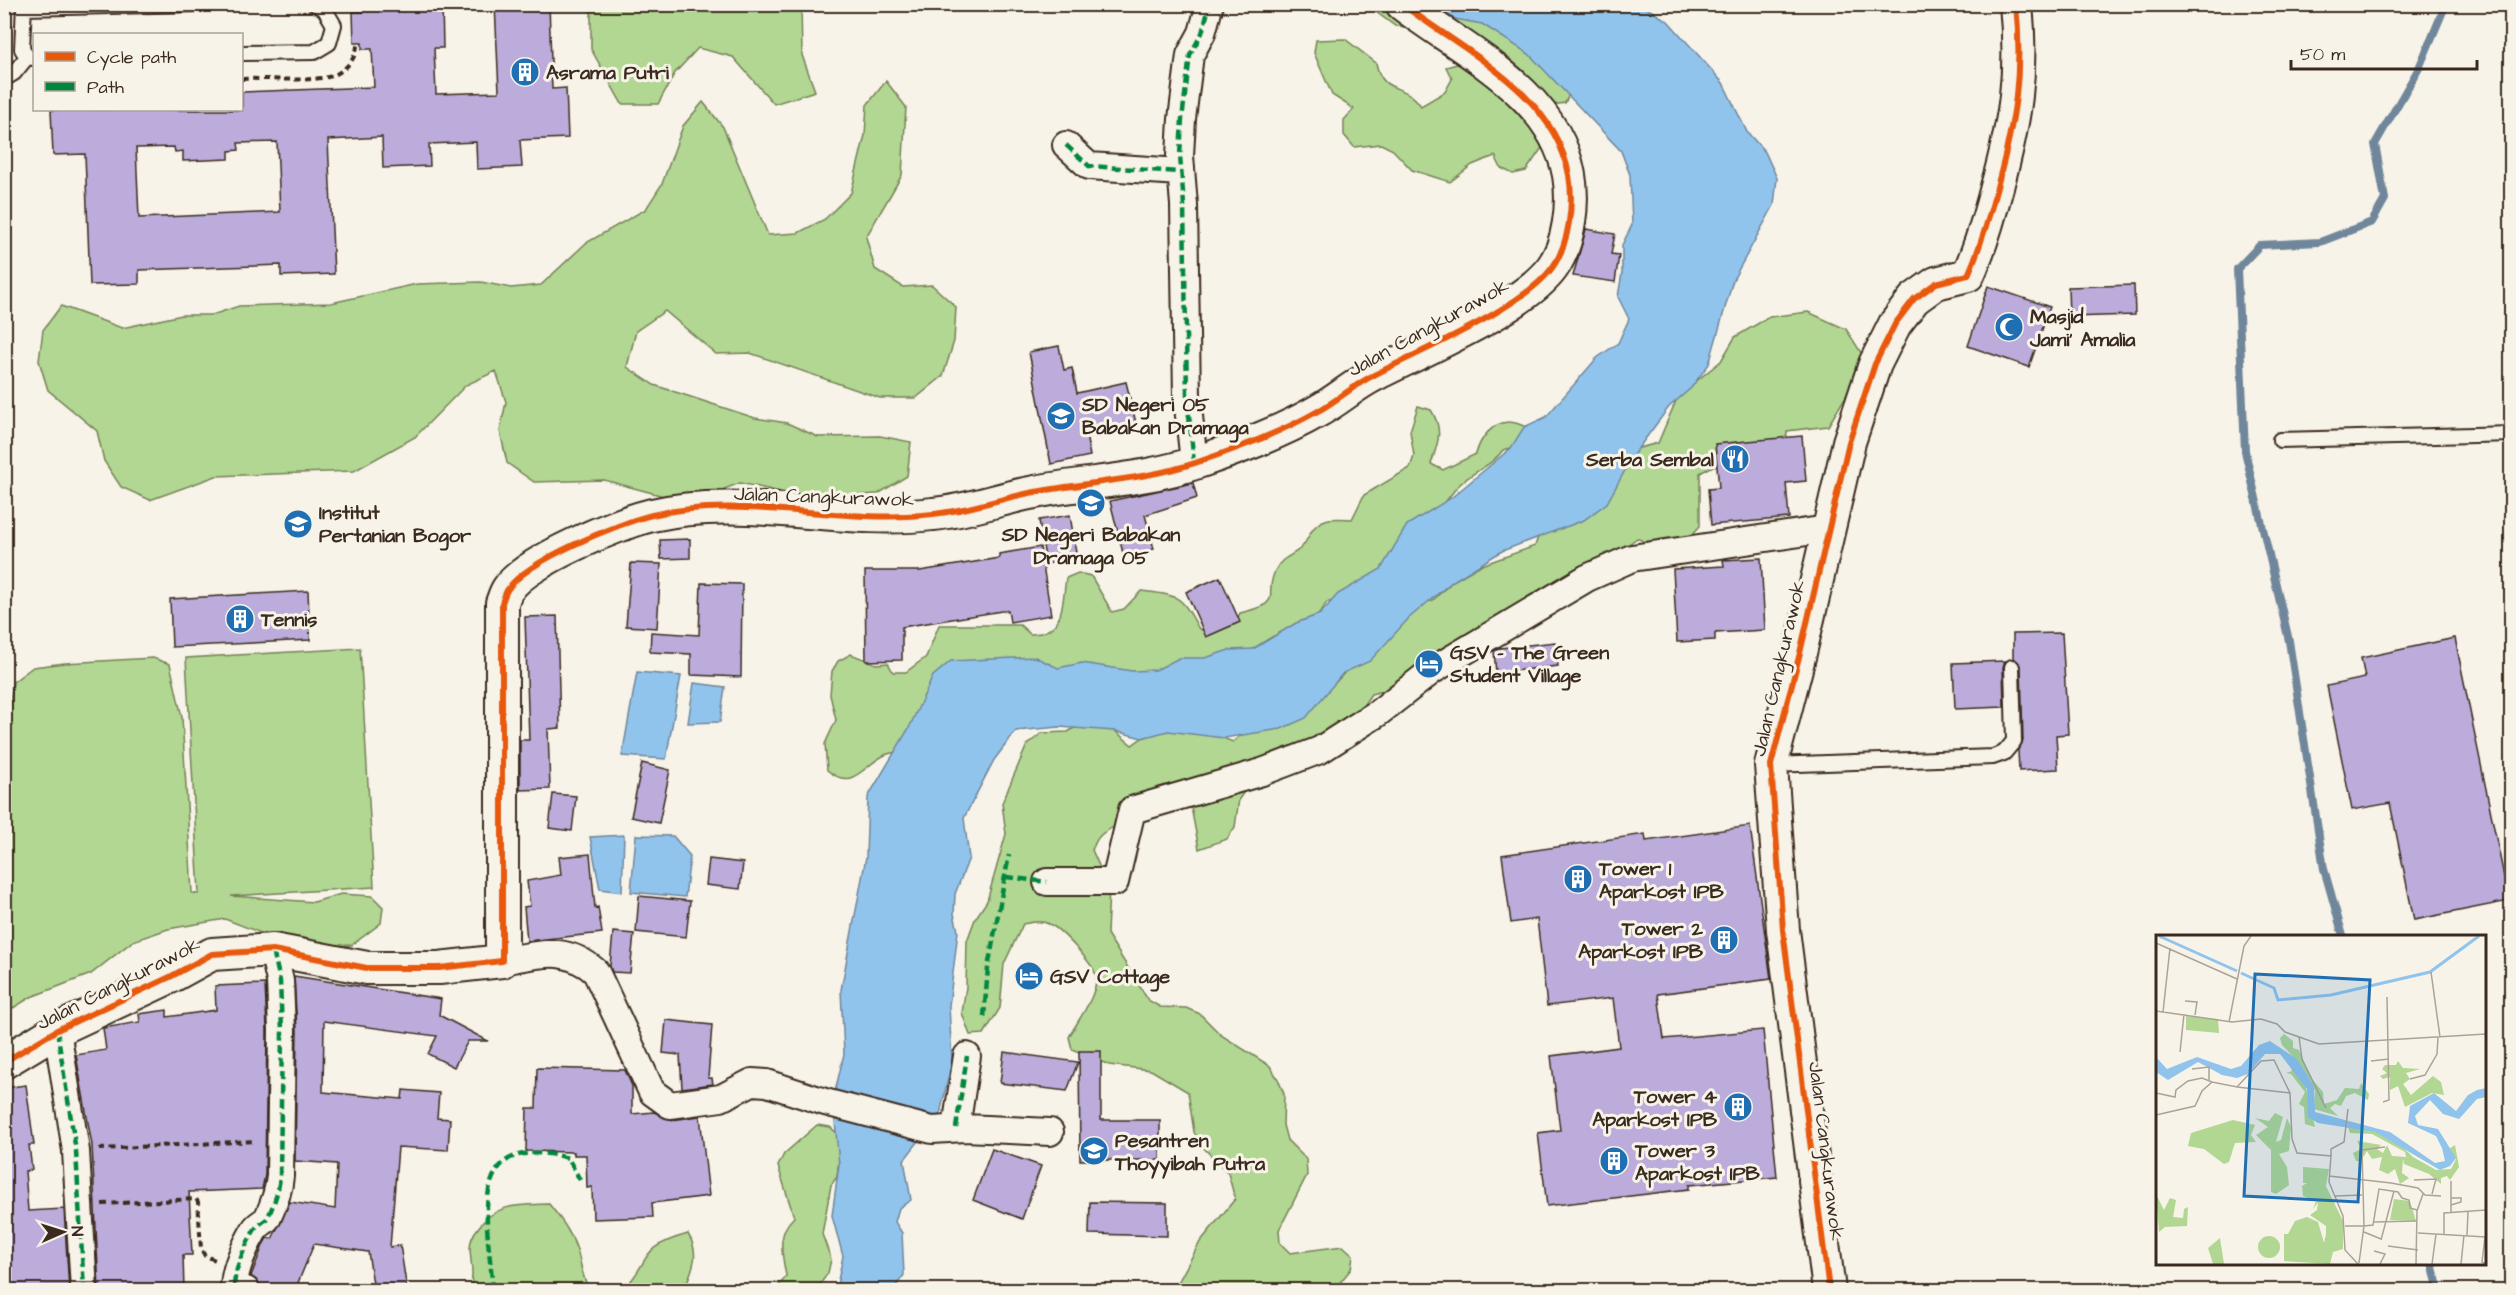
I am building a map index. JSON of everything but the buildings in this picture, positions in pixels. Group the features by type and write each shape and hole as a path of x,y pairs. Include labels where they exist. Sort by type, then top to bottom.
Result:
{"street":[{"path":"1194,463 1187,397 1184,204 1180,172 1182,119 1190,55 1202,33 1210,4"},
{"name":"Jalan Cangkurawok","path":"4,1062 57,1030 180,972 212,954 273,950 367,968 439,968 502,961 502,603 508,587 524,575 608,529 672,512 754,509 905,517 938,514 1000,498 1109,479 1152,475 1194,463 1270,435 1318,411 1369,378 1505,306 1539,281 1553,267 1566,239 1570,203 1569,176 1560,146 1543,117 1516,88 1466,47 1402,4"},
{"name":"Jalan Cangkurawok","path":"1829,1290 1783,930 1771,765 1800,653 1849,442 1875,364 1895,324 1914,299 1936,284 1968,275 1983,241 2011,136 2018,95 2020,56 2016,4"},
{"path":"1066,144 1089,166 1180,172"},
{"path":"1047,882 1115,882 1131,810 1262,772 1320,750 1378,713 1433,670 1587,578 1632,558 1827,529"},
{"path":"241,1280 241,1262 256,1227 267,1219 279,1191 280,981 273,950"},
{"path":"502,961 552,953 581,959 596,972 652,1092 670,1105 721,1098 752,1082 767,1083 825,1102 944,1129 1050,1132"},
{"path":"57,1030 76,1151 81,1205 84,1290"},
{"path":"944,1129 967,1056"}],"lane":[{"path":"4,79 14,73 30,57 22,50 24,6 197,4"},
{"path":"243,54 314,52 329,42 334,25 324,8 315,4"},
{"path":"2280,440 2511,434"},
{"path":"1771,765 1993,757 2004,753 2014,741 2012,667"}],"path":[{"path":"356,4 356,12"},
{"path":"76,1151 281,1140"},
{"path":"81,1205 196,1199 201,1249 205,1256 241,1280"}],"green space":[{"path":"591,5 801,5 802,55 815,91 774,104 733,57 698,48 675,73 658,104 622,104 591,49"},
{"path":"1371,5 1478,5 1570,92 1565,103 1552,105 1548,139 1526,171 1513,174 1501,168 1495,156 1472,165 1450,182 1412,170 1393,150 1381,144 1354,147 1344,135 1344,120 1354,109 1332,95 1314,53 1316,40 1345,39 1376,63 1384,81 1415,98 1421,106 1445,92 1452,79 1446,67 1483,57 1420,28 1395,26 1372,9"},
{"path":"886,81 906,107 902,175 866,237 875,269 903,287 932,285 956,307 954,341 943,376 916,398 880,398 750,353 716,354 665,311 636,331 627,367 654,385 755,418 787,423 818,437 880,436 911,442 907,476 878,494 808,498 740,483 706,496 671,498 604,480 534,482 507,463 500,431 506,402 496,371 466,385 415,437 354,471 216,476 150,500 121,487 104,461 97,431 48,390 39,361 43,330 61,306 122,328 182,315 212,315 239,306 331,303 417,284 481,282 511,288 541,285 586,243 646,209 662,184 683,126 703,102 723,127 768,235 798,233 825,219 851,193 865,135 867,105"},
{"path":"1808,312 1846,329 1862,354 1852,386 1828,426 1787,431 1785,462 1713,466 1700,473 1700,526 1690,537 1663,551 1637,538 1626,546 1559,579 1400,687 1371,694 1338,742 1248,786 1239,799 1235,827 1227,839 1199,849 1191,807 1182,807 1157,812 1115,826 1097,840 1092,850 1109,888 1107,934 1148,1000 1160,1007 1186,1008 1200,1014 1221,1035 1270,1066 1278,1079 1284,1094 1283,1125 1287,1140 1306,1159 1307,1175 1279,1230 1280,1243 1290,1253 1343,1246 1353,1255 1351,1269 1334,1290 1174,1290 1200,1242 1235,1199 1228,1173 1200,1144 1194,1132 1188,1092 1151,1070 1109,1065 1072,1049 1069,1037 1090,1000 1096,977 1077,949 1048,923 1023,924 1004,964 1000,1008 984,1034 970,1035 962,1013 966,987 967,941 975,919 987,901 1006,834 1002,803 1027,745 1042,733 1068,732 1079,725 1115,731 1132,745 1142,738 1187,724 1233,742 1253,724 1336,682 1408,604 1432,601 1453,581 1479,566 1535,546 1543,522 1624,452 1658,443 1678,396 1721,361 1735,337 1769,317"},
{"path":"1418,406 1431,410 1435,417 1439,430 1431,464 1443,470 1476,454 1484,437 1497,425 1512,422 1533,430 1462,482 1400,559 1365,590 1346,599 1327,602 1311,622 1278,634 1253,649 914,751 888,754 851,778 836,776 827,770 825,744 836,720 830,695 832,671 838,661 851,654 876,664 888,663 893,672 906,672 926,657 939,625 1020,625 1030,634 1041,633 1050,629 1060,616 1066,578 1078,573 1091,576 1112,612 1124,609 1141,591 1164,594 1177,599 1183,603 1199,629 1211,633 1235,624 1240,613 1255,609 1269,601 1272,579 1278,565 1304,545 1319,523 1328,519 1352,519 1364,495 1410,468 1414,456 1410,431"},
{"path":"360,648 374,887 231,896 314,902 341,894 372,896 383,907 381,923 352,945 297,947 225,919 168,929 133,941 91,974 31,997 5,1013 4,742 13,682 33,667 65,663 153,658 170,664 182,717 192,893 199,894 186,658"},
{"path":"817,1125 830,1127 841,1137 837,1177 831,1185 822,1234 831,1259 828,1273 816,1290 776,1290 786,1276 782,1244 788,1223 794,1217 778,1166 784,1154"},
{"path":"549,1204 572,1237 590,1290 470,1290 472,1238 485,1220 509,1207"},
{"path":"688,1234 695,1255 684,1290 623,1290 652,1250 671,1239"}],"water":[{"path":"1432,5 1642,5 1668,21 1723,83 1747,132 1765,152 1777,178 1774,205 1733,280 1709,364 1691,388 1669,407 1634,454 1607,503 1584,520 1502,551 1453,581 1409,618 1370,661 1343,673 1306,718 1281,729 1224,738 1168,731 1142,738 1115,731 1059,727 1016,731 994,760 964,818 969,858 955,894 954,914 958,931 949,1006 952,1061 940,1114 904,1160 911,1200 899,1208 895,1222 902,1233 904,1275 893,1290 836,1290 843,1256 832,1216 839,1164 833,1100 844,1054 841,990 866,857 868,797 909,728 933,676 951,661 1035,657 1058,668 1082,663 1132,671 1156,670 1179,658 1205,658 1229,650 1253,649 1296,623 1320,614 1338,594 1381,569 1407,525 1451,498 1511,448 1524,427 1546,417 1597,358 1618,343 1629,319 1618,297 1622,273 1622,245 1632,225 1630,175 1621,151 1529,54 1482,24 1455,19"},
{"path":"637,672 681,676 666,759 622,756"},
{"path":"694,683 725,687 720,722 688,723"},
{"path":"624,835 622,892 600,889 590,837"},
{"path":"636,835 673,836 690,856 685,897 631,892"}],"waterway":[{"path":"2343,935 2324,869 2289,641 2245,451 2237,269 2260,245 2320,242 2372,222 2385,199 2375,144 2419,68 2446,4"},
{"path":"2432,1265 2439,1290"}],"marked path":[{"path":"1194,463 1187,397 1184,205 1180,156 1190,55 1202,33 1210,4"},
{"path":"1066,145 1089,166 1180,172"},
{"path":"984,1017 988,968 1009,855"},
{"path":"1006,877 1047,882"},
{"path":"246,1290 234,1286 238,1265 255,1229 268,1217 276,1197 280,1176 282,1030 280,981 273,950"},
{"path":"57,1030 76,1151 84,1290"},
{"path":"956,1128 967,1056"},
{"path":"493,1290 487,1212 489,1189 497,1170 511,1158 534,1153 568,1158 580,1180"}],"cycle path":[{"path":"4,1062 57,1030 170,977 212,954 273,950 367,968 439,968 502,961 502,603 507,591 518,578 553,555 637,519 687,509 757,508 863,516 933,514 1035,492 1176,469 1242,446 1303,419 1367,379 1495,313 1538,283 1558,259 1569,224 1571,199 1569,175 1560,146 1545,120 1526,97 1503,76 1402,4"},
{"path":"1829,1290 1783,930 1771,765 1800,653 1849,442 1875,364 1895,324 1914,299 1936,283 1968,275 1984,232 2013,119 2019,53 2016,4"}],"place":[{"name":"Asrama Putri","path":"525,72"},
{"name":"Masjid Jami' Amalia","path":"2009,327"},
{"name":"SD Negeri 05 Babakan Dramaga","path":"1061,416"},
{"name":"Serba Sembal","path":"1735,459"},
{"name":"SD Negeri Babakan Dramaga 05","path":"1091,503"},
{"name":"Institut Pertanian Bogor","path":"298,524"},
{"name":"Tennis","path":"240,619"},
{"name":"GSV - The Green Student Village","path":"1429,664"},
{"name":"Tower 1 Aparkost IPB","path":"1578,879"},
{"name":"Tower 2 Aparkost IPB","path":"1724,940"},
{"name":"GSV Cottage","path":"1029,976"},
{"name":"Tower 4 Aparkost IPB","path":"1738,1107"},
{"name":"Pesantren Thoyyibah Putra","path":"1094,1151"},
{"name":"Tower 3 Aparkost IPB","path":"1614,1161"}]}
